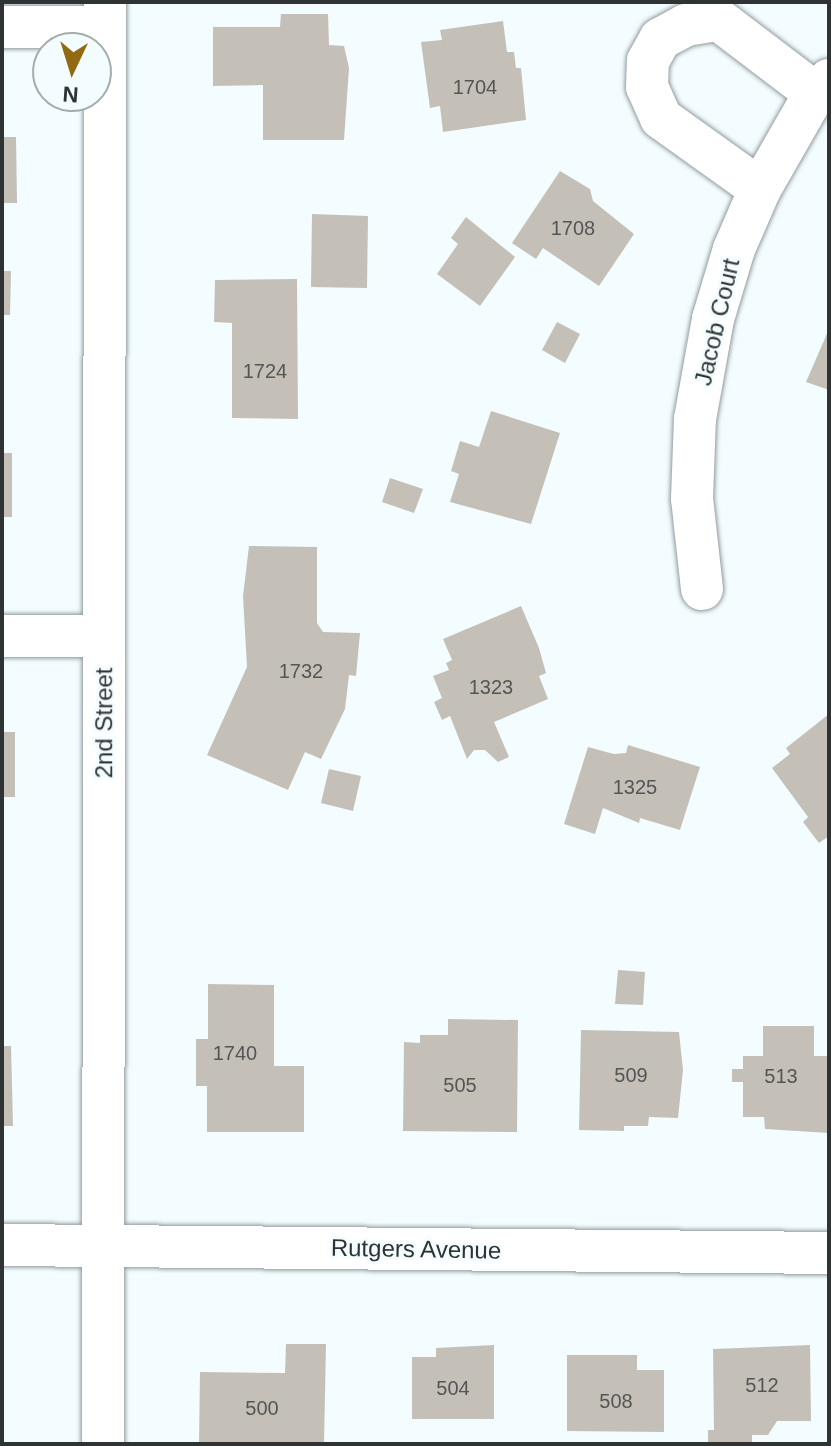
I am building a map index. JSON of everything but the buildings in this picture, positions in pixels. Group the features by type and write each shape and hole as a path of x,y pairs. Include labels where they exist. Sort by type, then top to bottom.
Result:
{"street":[{"path":"2,27 105,14"},
{"name":"2nd Street","path":"103,1444 105,14"},
{"path":"760,189 661,118 647,87 648,61 660,39 686,25 719,20 822,87"},
{"name":"Jacob Court","path":"702,589 692,499 695,419 713,319 734,249 760,189 822,87"},
{"path":"2,636 104,636"},
{"name":"Rutgers Avenue","path":"2,1245 829,1253"}]}
